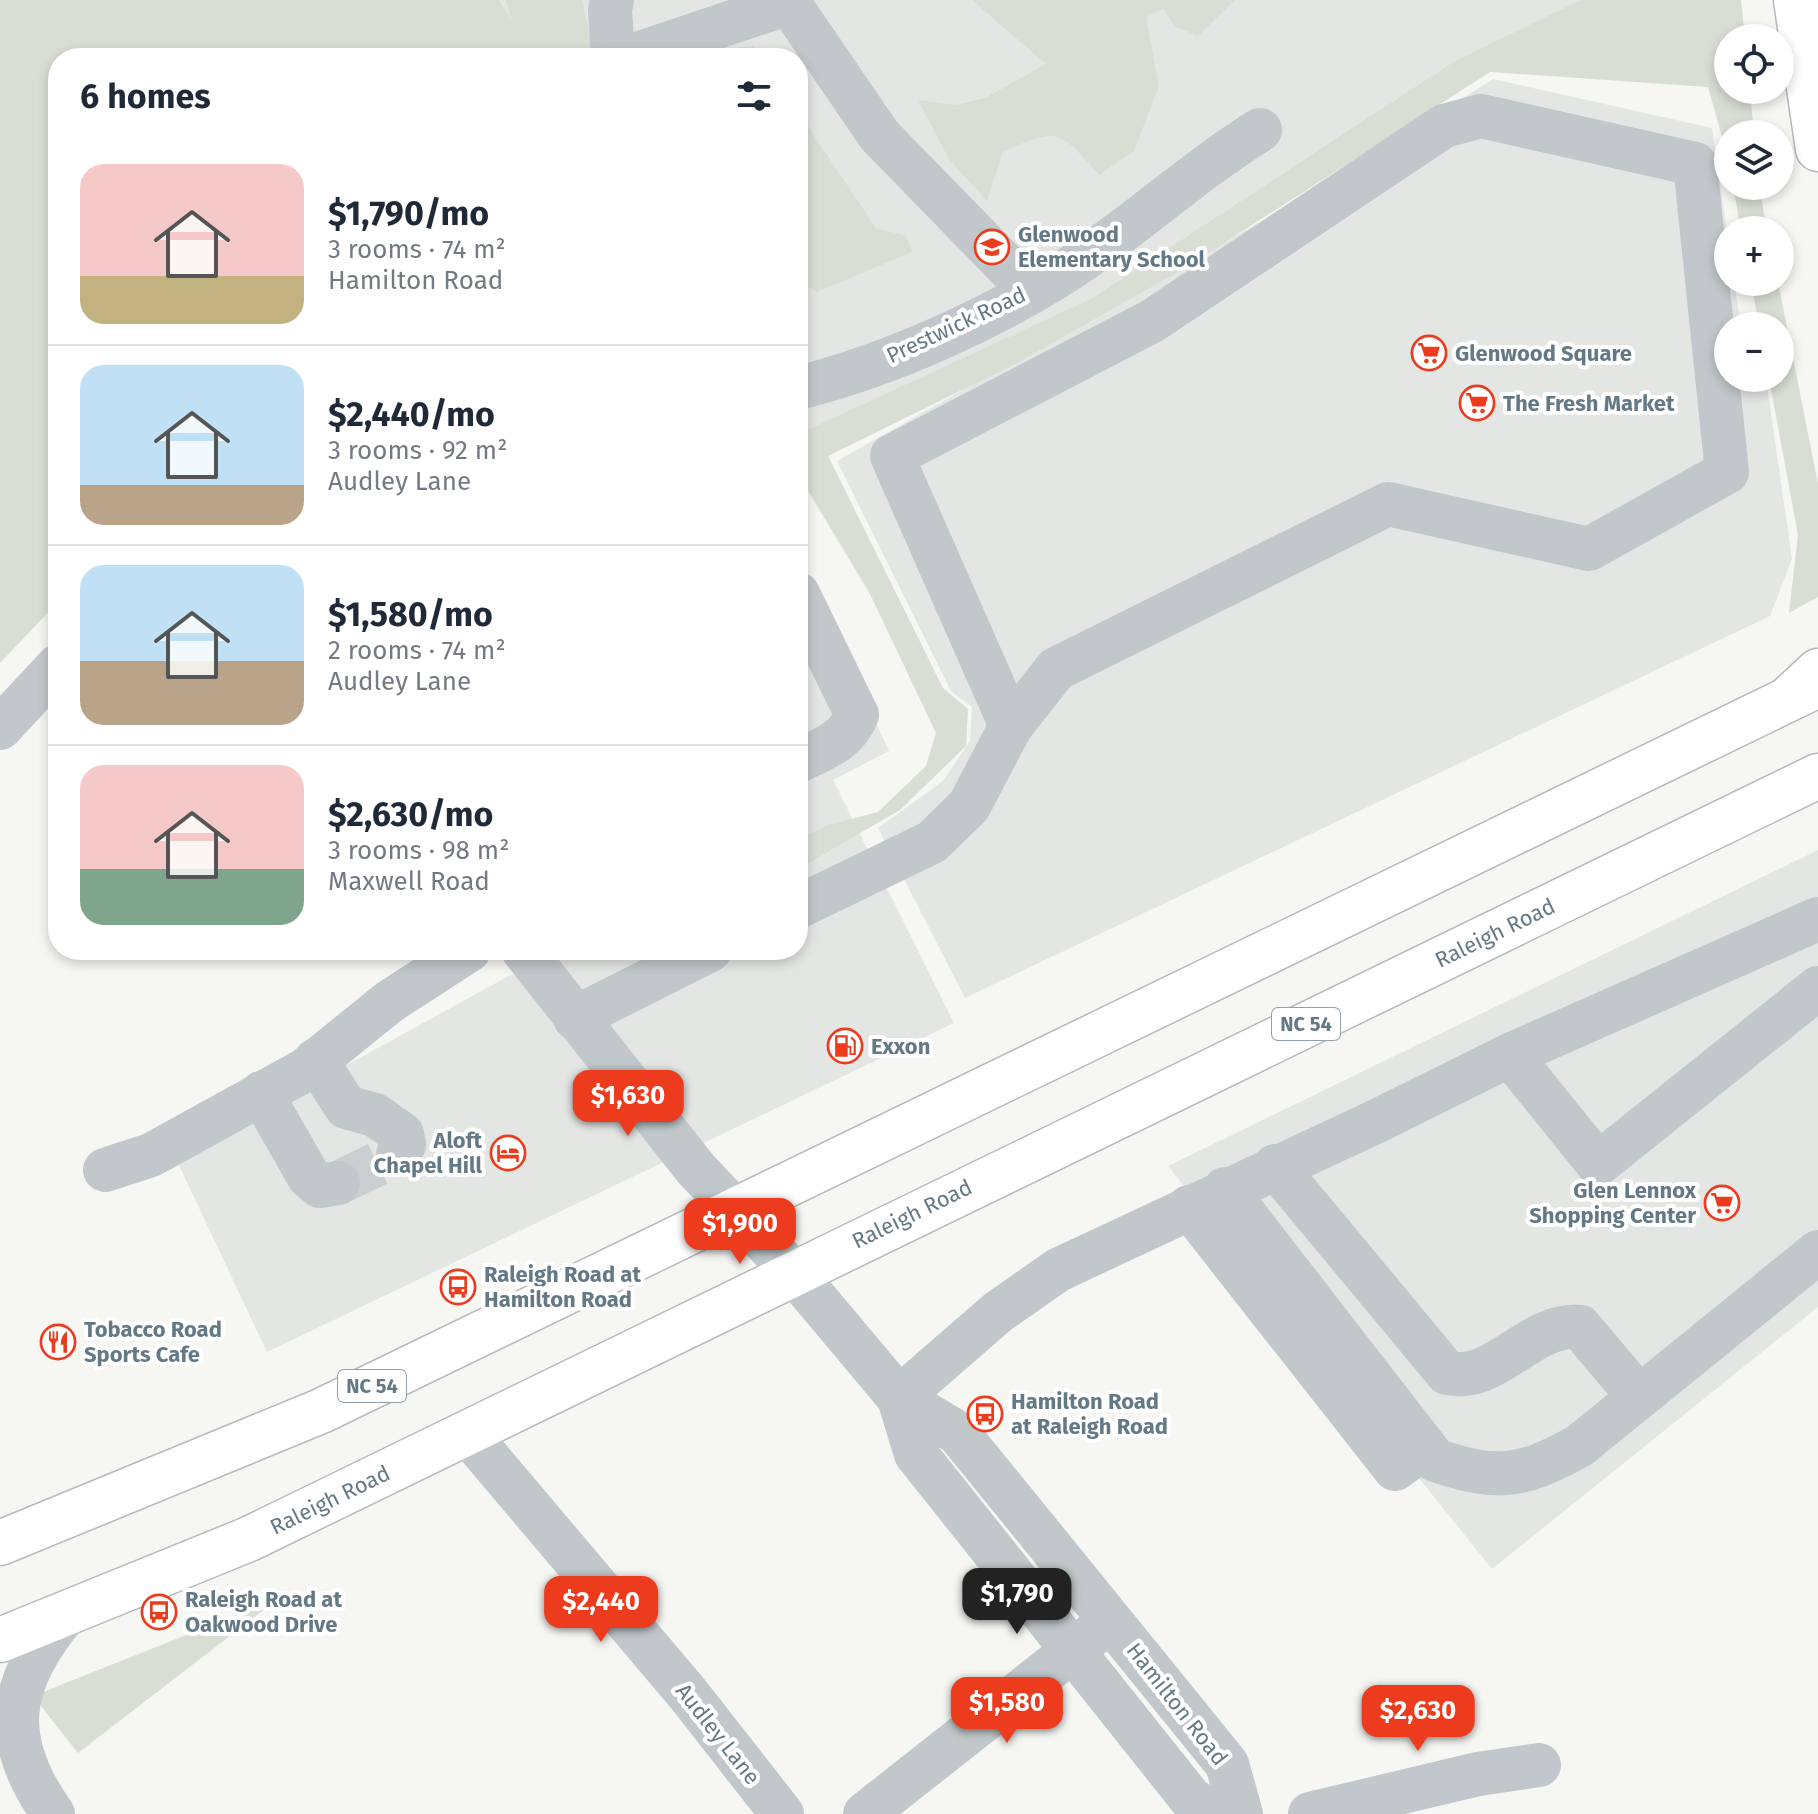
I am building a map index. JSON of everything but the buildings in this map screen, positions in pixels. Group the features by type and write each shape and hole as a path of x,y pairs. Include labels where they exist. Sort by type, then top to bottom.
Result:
{"main road":[{"path":"1796,0 1818,149"},
{"name":"NC 54","path":"0,1543 321,1411 1808,684"},
{"name":"Raleigh Road","path":"0,1640 249,1539 795,1274 847,1245 1818,776"}],"street":[{"path":"612,0 612,48"},
{"path":"655,48 789,3 879,135 1031,291"},
{"path":"808,902 932,842 969,806 1011,726 1056,669 1388,504 1589,549 1727,472 1695,164 1481,116 1444,126 1152,321 892,456 1011,726"},
{"name":"Prestwick Road","path":"808,386 842,377 993,313 1073,266 1215,158 1260,130"},
{"path":"808,615 857,715 851,730 839,741 808,756"},
{"path":"0,728 48,677"},
{"path":"899,1398 998,1312 1058,1270 1510,1055 1818,919"},
{"path":"105,1170 151,1155 316,1060 389,1002 454,960"},
{"name":"Hamilton Road","path":"531,960 696,1169 795,1274 899,1398 958,1433 1227,1764 1241,1814"},
{"path":"575,1018 690,960"},
{"path":"1510,1055 1598,1164 1818,988"},
{"path":"316,1060 346,1107 375,1115 402,1134 404,1145 398,1154"},
{"path":"261,1093 309,1177 320,1186 338,1183"},
{"path":"1275,1166 1447,1373 1462,1376 1489,1366 1554,1328 1580,1327 1639,1397"},
{"path":"1207,1198 1395,1469 1425,1447 1435,1460 1477,1474 1513,1474 1579,1446 1818,1252"},
{"name":"Hamilton Road","path":"899,1398 916,1454 1191,1799 1216,1814"},
{"name":"Audley Lane","path":"468,1434 688,1694 782,1814"},
{"path":"42,1800 17,1752 16,1708 21,1683 37,1648 65,1615"},
{"path":"865,1814 1112,1620"},
{"path":"1310,1814 1478,1774 1539,1765"}],"shaded area":[{"path":"0,0 499,0 511,19 506,0 582,0 593,48 48,48 48,613 0,663"},
{"name":"Glenwood Elementary School","path":"499,0 1671,0 1437,80 1082,313 808,437 808,48 530,48"},
{"path":"972,0 1235,0 1198,36 1176,27 1163,9 1146,17 1159,86 1134,151 1099,175 1066,141 1047,136 1036,138 1003,152 987,201 949,159 918,100 956,105 985,98 1046,64"},
{"path":"1581,0 1741,0 1744,24 1714,24 1714,104 1751,104 1753,120 1717,120 1708,87 1490,72 1185,268 1017,363 828,456 943,688 968,709 966,746 900,810 808,863 808,835 825,826 878,812 926,766 936,733 870,594 808,491 808,430 1093,298 1455,61"},
{"path":"1493,79 1712,128 1714,200 1722,200 1725,216 1714,216 1714,296 1736,296 1739,312 1714,312 1714,392 1768,392 1792,559 1770,616 965,998 878,828 943,781 970,741 972,707 951,691 837,461 1345,174"},
{"path":"808,127 876,228 907,236 912,252 817,292 808,287"},
{"path":"1736,200 1762,200 1764,216 1738,216"},
{"path":"1754,296 1781,296 1784,312 1756,312"},
{"path":"1794,363 1818,484 1818,597 1789,613 1798,535 1772,392 1794,392"},
{"path":"808,577 889,751 833,780 954,1023 267,1352 176,1159 538,960 808,960"},
{"path":"1818,850 1818,1307 1492,1569 1168,1166"},
{"path":"279,1598 78,1753 33,1696"}],"tunnel":[{"path":"338,1183 398,1154"}],"place":[{"name":"Glenwood Elementary School","path":"992,247"},
{"name":"Glenwood Square","path":"1429,353"},
{"name":"The Fresh Market","path":"1477,403"},
{"name":"Exxon","path":"845,1046"},
{"name":"Aloft Chapel Hill","path":"508,1153"},
{"name":"Glen Lennox Shopping Center","path":"1722,1203"},
{"name":"Raleigh Road at Hamilton Road","path":"458,1287"},
{"name":"Tobacco Road Sports Cafe","path":"58,1342"},
{"name":"Hamilton Road at Raleigh Road","path":"985,1414"},
{"name":"Raleigh Road at Oakwood Drive","path":"159,1612"}]}
